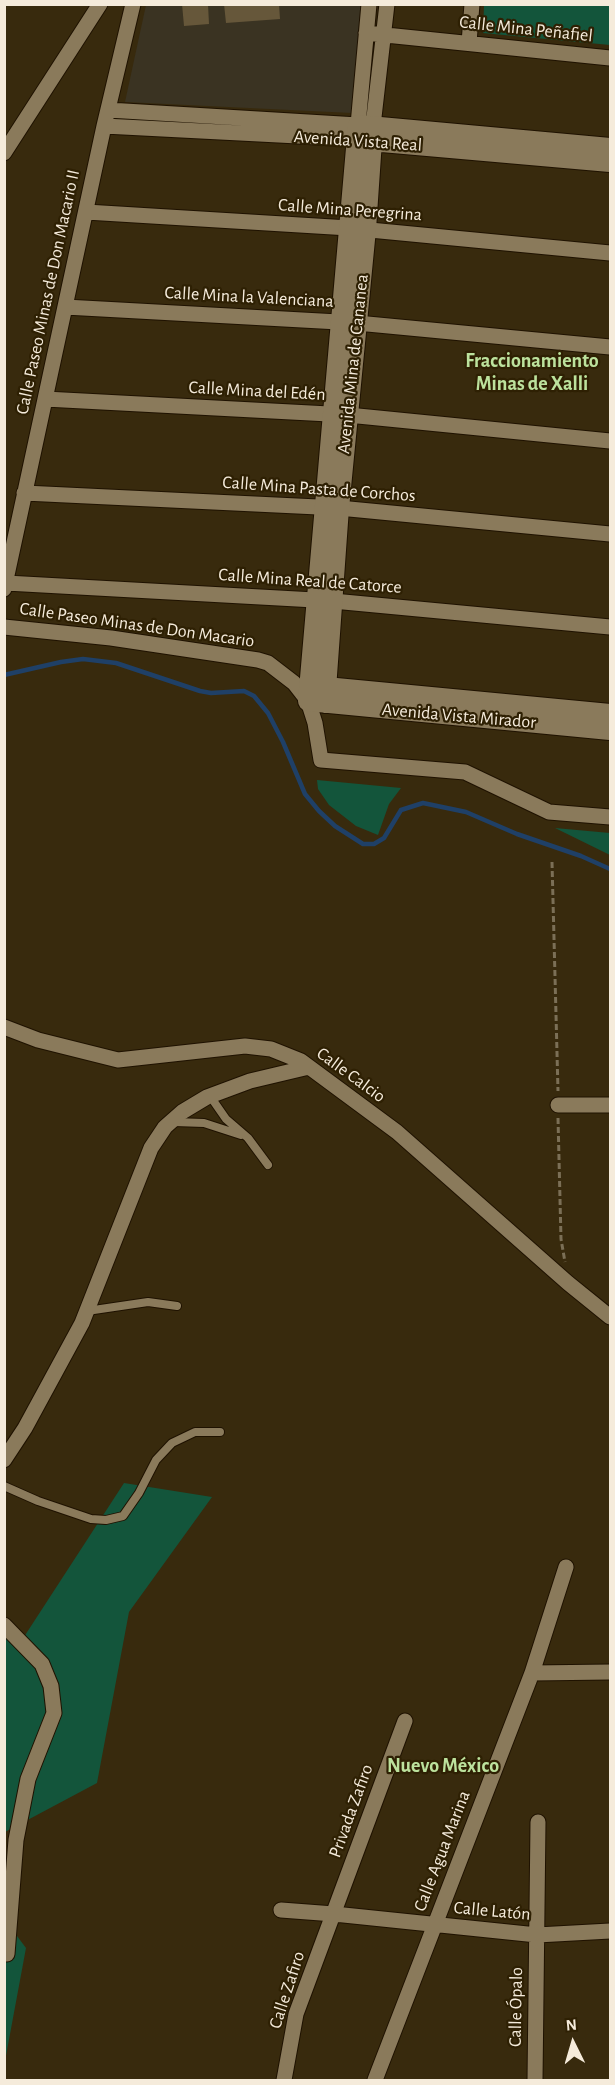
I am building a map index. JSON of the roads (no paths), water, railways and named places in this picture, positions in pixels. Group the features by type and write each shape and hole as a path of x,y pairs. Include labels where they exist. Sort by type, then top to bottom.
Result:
{"street":[{"path":"4,153 100,4"},
{"name":"Calle Paseo Minas de Don Macario II","path":"5,586 104,126 133,4"},
{"name":"Avenida Mina de Cananea","path":"369,4 366,33 365,133 324,600 312,692 321,760 465,772 549,812 610,817"},
{"name":"Avenida Mina de Cananea","path":"365,133 384,34 387,4"},
{"path":"469,43 472,4"},
{"name":"Calle Mina Peñafiel","path":"366,33 610,58"},
{"name":"Avenida Vista Real","path":"108,110 242,126"},
{"name":"Avenida Vista Real","path":"104,126 242,126 365,133 556,150 610,148"},
{"name":"Avenida Vista Real","path":"556,150 610,162"},
{"name":"Calle Mina Peregrina","path":"86,212 357,228 610,253"},
{"name":"Calle Mina la Valenciana","path":"65,307 348,322 610,347"},
{"name":"Calle Mina del Edén","path":"45,399 340,415 610,441"},
{"name":"Calle Mina Pasta de Corchos","path":"24,493 332,507 610,534"},
{"name":"Calle Mina Real de Catorce","path":"5,586 324,600 610,627"},
{"name":"Calle Paseo Minas de Don Macario","path":"4,627 111,638 258,660 268,663 312,692"},
{"name":"Avenida Vista Mirador","path":"312,692 514,713 610,730"},
{"name":"Avenida Vista Mirador","path":"514,713 610,714"},
{"name":"Calle Calcio","path":"4,1027 38,1040 118,1060 245,1046 271,1049 301,1061 397,1132 568,1283 610,1317"},
{"path":"4,1460 25,1428 87,1311 151,1148 165,1127 182,1112 210,1096 250,1081 309,1067"},
{"path":"558,1105 610,1105"},
{"name":"Calle Agua Marina","path":"375,2080 532,1673 566,1567"},
{"path":"4,1625 42,1664 51,1686 54,1713 28,1779 9,1868 7,1954"},
{"path":"532,1673 610,1672"},
{"name":"Privada Zafiro","path":"334,1914 405,1721"},
{"name":"Calle Ópalo","path":"534,2080 538,1822"},
{"name":"Calle Latón","path":"281,1910 537,1935 610,1931"},
{"name":"Calle Zafiro","path":"284,2080 296,2014 334,1914"}],"lane":[{"path":"210,1096 226,1119 248,1138 268,1165"},
{"path":"170,1122 216,1125 248,1138"},
{"path":"87,1311 148,1302 177,1306"},
{"path":"4,1486 38,1501 91,1519 106,1520 123,1516 140,1493 156,1460 172,1443 195,1432 220,1432"}],"waterway":[{"path":"4,675 83,659 116,663 200,691 211,693 244,691 254,696 268,713 305,794 335,826 363,844 374,844 384,838 401,810 423,803 466,812 610,869"}],"district":[{"name":"Fraccionamiento Minas de Xalli","path":"532,372"},
{"name":"Nuevo México","path":"443,1766"}]}
